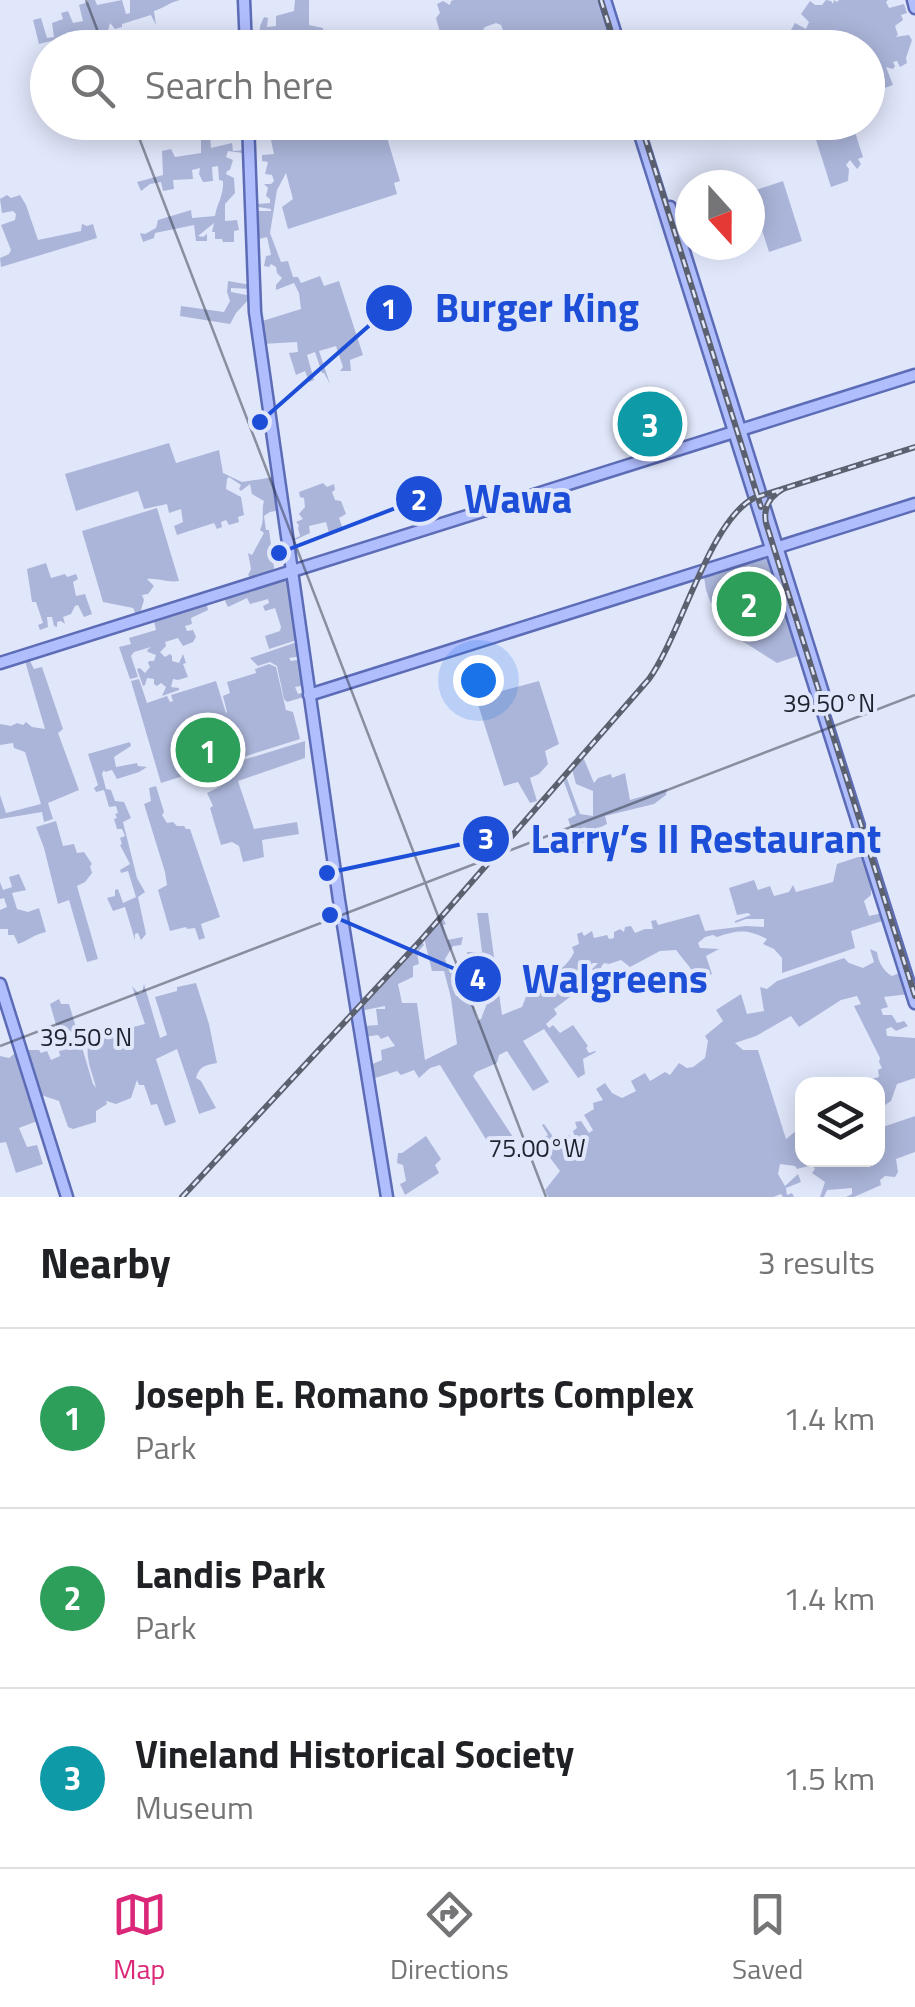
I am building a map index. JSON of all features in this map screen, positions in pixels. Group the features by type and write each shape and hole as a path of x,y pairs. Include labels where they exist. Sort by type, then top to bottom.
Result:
{"main road":[{"path":"244,0 245,30"},
{"path":"601,0 610,30"},
{"path":"913,0 915,8"},
{"path":"249,140 255,318 339,900 387,1197"},
{"path":"646,140 915,1004"},
{"path":"649,140 737,431"},
{"path":"0,663 915,374"},
{"path":"310,696 915,504"},
{"path":"807,653 915,983"},
{"path":"0,984 66,1194"}],"shaded area":[{"path":"95,0 97,5 122,0 126,14 130,13 130,0 180,0 154,11 156,25 151,15 115,29 110,23 108,30 53,30 52,23 63,19 61,13 68,11 73,23 83,21 79,5"},
{"path":"295,0 309,0 309,25 323,30 260,30 264,17 268,18 267,27 276,26 276,16 294,11"},
{"path":"597,0 607,30 503,30 496,23 483,30 439,30 437,4 443,1 450,5 451,1"},
{"path":"826,0 833,4 834,0 888,0 889,8 904,4 907,13 901,15 903,20 895,26 895,37 909,35 912,40 907,63 900,67 897,61 893,62 893,69 886,67 893,85 885,88 885,30 791,30 795,23 806,29 809,22 801,14 810,1 822,5"},
{"path":"41,18 45,30 36,30 33,20"},
{"path":"201,140 210,140 211,148 232,143 233,151 246,150 245,159 243,153 228,151 226,157 233,160 226,174 234,178 235,193 225,204 225,221 237,220 239,230 234,231 234,242 215,239 214,223 198,236 207,234 207,241 196,241 194,225 155,233 154,238 143,242 140,233 156,228 158,220 191,210 192,218 215,216 223,186 218,166 212,167 213,181 203,182 200,168 192,170 193,179 173,180 174,189 163,191 161,182 141,191 137,182 163,175 162,151 171,149 175,157 201,153"},
{"path":"271,140 388,140 400,181 394,183 397,194 288,229 282,207 293,199 286,173 277,190 270,233 281,262 288,261 293,277 301,283 320,276 324,286 339,281 363,355 350,360 351,371 340,371 343,367 336,346 319,351 330,384 315,352 307,355 314,380 309,382 305,371 296,375 289,353 298,352 297,342 262,344 259,322 301,309 294,283 276,290 282,278 276,267 264,266 266,256 271,255 267,237 255,240 254,211 271,211 257,204 270,203 264,184 274,181 272,175 265,174 268,162 262,161 262,155 274,154"},
{"path":"816,140 858,140 861,164 857,169 850,160 846,165 848,181 831,187"},
{"path":"783,181 802,241 769,252 765,239 765,187"},
{"path":"20,195 38,240 81,231 82,224 93,224 97,238 1,267 0,258 11,250 1,225 15,220 16,214 2,213 0,199"},
{"path":"228,281 251,285 251,289 231,288 231,292 252,296 230,324 180,316 181,306 224,312 230,301"},
{"path":"169,443 176,463 219,450 223,473 242,482 274,477 281,510 264,516 275,574 254,581 248,575 248,553 252,555 264,533 260,530 264,501 252,494 250,484 241,491 241,485 229,477 226,489 241,497 244,515 238,517 239,522 221,522 222,527 217,529 214,523 177,535 174,526 183,522 181,509 169,513 167,504 144,509 138,491 76,511 65,474"},
{"path":"323,483 327,487 334,484 335,500 341,501 346,514 339,518 343,529 329,533 326,522 309,526 310,533 291,540 300,536 296,522 303,519 299,514 305,507 299,492"},
{"path":"157,508 179,581 147,579 154,586 142,595 142,615 137,617 133,608 103,602 82,531"},
{"path":"771,550 803,654 777,663 720,627 703,571"},
{"path":"46,563 51,578 76,574 76,596 85,594 92,614 84,617 78,605 63,617 65,624 61,621 54,626 52,617 47,617 48,627 40,630 38,625 43,623 36,602 32,602 27,569"},
{"path":"288,575 300,639 269,649 265,636 281,627 275,608 265,611 263,606 269,603 268,599 250,604 247,598 228,607 225,601 231,592"},
{"path":"206,601 208,610 191,618 192,624 185,626 187,631 193,630 193,642 183,646 178,638 165,642 160,652 165,657 170,654 172,661 179,663 183,654 188,677 173,679 171,687 179,690 162,696 166,687 147,678 143,686 137,669 145,673 149,661 154,661 156,655 147,650 151,647 131,656 138,677 130,679 119,647 131,644 129,638 156,630 153,617"},
{"path":"300,641 302,656 289,658 303,659 306,685 295,687 298,694 307,691 307,696 287,702 277,666 270,662 258,666 250,658"},
{"path":"25,661 30,661 34,669 42,667 63,729 58,733 79,790 48,803 53,819 44,822 42,812 0,819 0,795 6,813 41,804 25,752 14,748 13,743 0,745 0,724 26,722 45,729"},
{"path":"269,664 276,667 286,710 293,712 300,739 161,783 131,681 139,679 147,703 167,696 170,702 171,695 216,681 226,713 223,696 230,693 227,682 256,673 255,669"},
{"path":"539,681 559,744 545,751 548,764 530,778 537,801 530,803 518,782 504,786 476,698"},
{"path":"305,741 305,758 238,781 254,829 297,822 299,834 262,840 264,857 243,862 239,846 232,842 221,845 210,808 213,806 207,793 221,786 217,768"},
{"path":"130,742 131,746 114,757 116,767 137,763 147,767 117,779 112,770 102,774 106,789 111,790 115,801 124,802 131,818 123,822 137,878 145,892 138,897 146,934 141,940 138,933 135,940 125,907 113,911 107,898 115,896 118,889 123,903 136,897 128,871 120,870 130,864 120,845 120,838 125,836 114,819 118,813 116,806 109,807 104,790 96,792 94,788 98,785 88,754"},
{"path":"583,757 594,783 598,778 625,773 630,800 667,789 666,795 654,804 605,816 607,824 599,828 602,836 577,845 568,819 576,815 563,779 566,776 580,814 593,816 593,791 576,784 572,769"},
{"path":"156,786 167,823 190,829 220,917 201,924 205,938 199,940 195,928 170,931 158,890 167,885 165,872 144,804 151,801 149,788"},
{"path":"56,821 63,846 74,844 77,853 84,852 92,864 92,873 77,886 98,959 87,962 69,900 58,904 36,827"},
{"path":"864,855 875,889 864,901 869,916 883,913 885,920 851,931 855,948 782,973 782,958 763,944 767,939 737,932 705,937 698,943 700,948 719,949 706,956 712,974 699,979 676,950 660,951 630,967 621,960 604,963 601,967 605,973 598,978 592,969 598,963 578,973 588,969 596,979 576,993 568,984 574,994 554,1009 557,1014 546,1024 560,1033 573,1025 589,1053 596,1052 583,1059 585,1074 578,1078 544,1029 523,1041 549,1082 533,1091 507,1051 499,1055 497,1063 473,1076 513,1137 508,1141 497,1136 487,1141 440,1065 419,1078 414,1070 372,1079 370,1065 382,1060 381,1050 395,1046 388,1036 364,1037 363,1026 378,1025 376,1009 385,1006 360,1011 359,1008 422,941 413,977 398,984 402,1003 417,1003 425,1060 457,1044 444,971 432,971 424,938 442,917 447,940 463,937 461,945 453,946 445,959 450,973 461,972 460,985 453,989 456,996 471,996 477,1021 489,998 485,969 480,962 468,962 467,952 482,952 477,913 488,913 502,1015 522,1007 531,984 567,963 574,952 572,947 579,944 577,934 582,932 584,936 592,931 594,938 607,935 609,939 620,929 624,932 625,927 631,926 635,933 653,929 651,921 656,920 658,925 699,914 705,931 764,927 764,919 735,923 751,915 737,915 729,888 754,880 758,890 770,886 774,896 789,892 793,885 796,892 833,882 837,864"},
{"path":"19,874 26,890 12,893 17,909 28,912 39,908 46,932 18,944 14,935 8,935 8,929 0,929 0,910 7,907 4,898 0,899 0,882 3,890 12,887 9,877"},
{"path":"870,949 877,952 889,974 902,972 909,994 884,997 888,1007 881,1009 883,1015 892,1015 897,1023 904,1021 908,1026 896,1031 886,1029 887,1036 915,1038 915,1078 897,1084 891,1101 885,1105 885,1077 879,1077 880,1058 854,1006 861,1004 857,996 841,1000 799,1027 791,1016 735,1043 743,1050 758,1050 786,1139 795,1132 795,1166 780,1164 778,1174 785,1186 798,1174 801,1182 786,1188 787,1195 792,1193 794,1197 548,1197 545,1190 560,1171 538,1142 548,1135 542,1125 559,1145 564,1142 569,1158 574,1160 578,1154 571,1151 564,1138 575,1138 575,1122 581,1121 589,1133 593,1130 584,1115 594,1109 593,1103 603,1100 596,1089 605,1083 622,1098 636,1091 631,1081 645,1073 650,1081 665,1072 670,1075 679,1063 693,1067 705,1058 705,1036 723,1021 716,1010 741,994 747,1014 764,1011 760,987 767,989 777,981 844,958 863,968 874,962"},
{"path":"196,983 217,1063 203,1067 196,1078 216,1108 199,1114 177,1049 156,1059 176,1122 165,1126 157,1104 151,1105 144,1085 137,1080 131,1098 116,1104 106,1101 96,1111 96,1122 73,1129 68,1127 59,1101 38,1094 24,1050 47,1051 51,1060 60,1056 59,1051 77,1047 72,1032 57,1028 50,1004 59,999 61,1004 69,1004 96,1088 88,1058 89,1043 105,1033 125,1042 122,1030 145,1024 132,986 142,993 144,984 160,1038 167,1035 155,997"},
{"path":"18,1051 40,1120 19,1128 27,1147 37,1145 43,1164 16,1173 6,1142 0,1143 0,1056 9,1058"},
{"path":"915,1116 915,1152 896,1159 898,1172 895,1177 885,1176 881,1185 854,1197 846,1197 852,1194 852,1188 827,1190 820,1197 825,1182 812,1173 815,1169 885,1167 885,1126"},
{"path":"426,1136 441,1159 435,1165 439,1173 405,1195 400,1184 406,1181 403,1165 397,1163 398,1153"}],"railway":[{"path":"601,0 610,30"},
{"path":"646,140 761,507"},
{"path":"182,1197 421,940 649,679 709,554 738,511 754,498 915,447"},
{"path":"783,489 768,503 766,523 915,996"}],"place":[{"name":"Burger King","path":"260,422"},
{"name":"Vineland Historical Society","path":"650,424"},
{"name":"Wawa","path":"279,553"},
{"name":"Landis Park","path":"749,604"},
{"name":"Joseph E. Romano Sports Complex","path":"208,750"},
{"name":"Larry’s II Restaurant","path":"327,873"},
{"name":"Walgreens","path":"330,915"}]}
